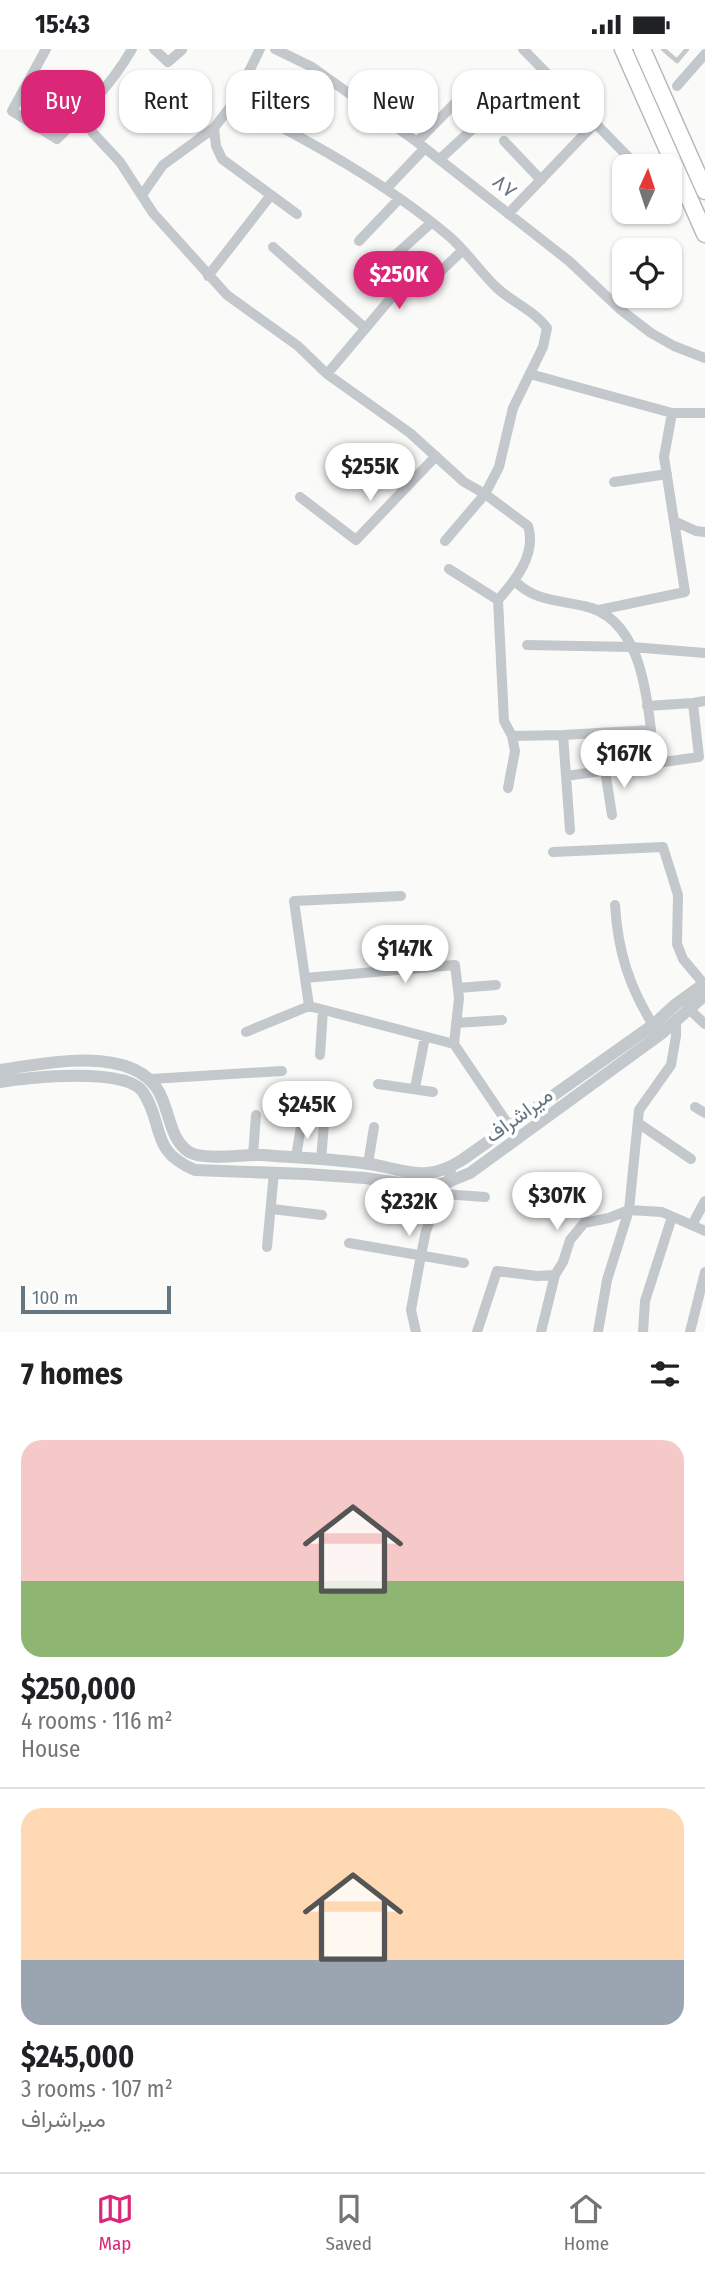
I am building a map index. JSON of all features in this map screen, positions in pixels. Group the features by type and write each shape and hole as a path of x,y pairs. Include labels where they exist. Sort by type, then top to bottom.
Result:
{"main road":[{"path":"623,49 705,234"},
{"path":"642,49 705,191"}],"street":[{"path":"34,70 46,49"},
{"path":"105,87 132,49"},
{"path":"154,49 168,62 182,50"},
{"path":"250,70 260,49"},
{"name":"۸۷","path":"275,49 312,67 348,92"},
{"path":"523,49 543,70"},
{"path":"677,86 705,54"},
{"path":"21,95 12,111 21,117"},
{"path":"386,190 452,107"},
{"path":"142,195 163,165 214,128 226,112"},
{"path":"214,128 216,146 222,159 297,214"},
{"path":"604,132 625,154"},
{"path":"47,133 57,139 63,133"},
{"path":"93,133 120,162 153,213 227,295 298,346 327,374 410,433 464,482 522,521 530,532 523,570 498,600 504,721 512,736 515,751 508,788"},
{"path":"294,133 386,190 431,223 463,250 504,296 547,328 543,347 513,408 499,467 485,494 444,541"},
{"name":"۸۷","path":"405,133 569,261 621,310 651,333 674,346 705,358"},
{"path":"440,159 468,133"},
{"path":"508,214 586,133"},
{"path":"504,141 541,180"},
{"path":"208,276 271,195"},
{"path":"682,200 689,198"},
{"path":"359,241 399,199"},
{"path":"389,261 431,223"},
{"path":"273,247 365,327"},
{"path":"327,374 402,285 426,285 463,250"},
{"path":"530,374 672,414 705,413"},
{"path":"599,610 685,592 664,457 672,414"},
{"path":"300,497 356,540 436,456"},
{"path":"614,482 667,474"},
{"path":"674,521 705,532"},
{"path":"449,569 498,600"},
{"path":"512,736 650,730 636,658 628,637 612,619 599,610 535,596 514,581"},
{"path":"527,645 632,647 705,653"},
{"path":"647,706 705,701"},
{"path":"566,776 702,757 693,703"},
{"path":"563,735 570,830"},
{"path":"605,770 612,815"},
{"path":"553,852 663,847 678,895 677,944 683,959 705,987"},
{"path":"309,1006 294,901 401,896"},
{"path":"615,905 617,934 624,967 636,998 653,1025"},
{"path":"305,978 455,965 460,998 454,1044 510,1127"},
{"path":"458,988 496,985"},
{"name":"میراشراف","path":"151,1079 163,1099 174,1134 188,1151 198,1156 253,1154 308,1158 426,1173 452,1166 653,1025 688,1009 705,987"},
{"name":"میراشراف","path":"0,1082 57,1077 106,1077 134,1084 144,1093 160,1141 180,1164 195,1171 250,1174 274,1171 446,1188 662,1034 674,1014 705,987"},
{"path":"247,1032 309,1006 454,1044"},
{"path":"688,1009 705,1024"},
{"path":"320,1055 323,1010"},
{"path":"598,1332 607,1280 629,1210 639,1110 671,1065 676,1036 674,1014"},
{"path":"456,1023 502,1020"},
{"path":"415,1088 425,1037"},
{"path":"0,1070 56,1063 107,1062 127,1065 151,1079 282,1071"},
{"path":"379,1084 433,1091"},
{"path":"695,1107 705,1113"},
{"path":"253,1154 256,1115"},
{"path":"302,1121 308,1158 306,1174"},
{"path":"638,1123 691,1159"},
{"path":"308,1158 324,1124"},
{"path":"368,1164 374,1127"},
{"path":"416,1332 411,1310 426,1231 436,1204 446,1188 452,1166"},
{"path":"267,1247 274,1171"},
{"path":"446,1188 485,1197"},
{"path":"692,1225 705,1201"},
{"path":"272,1209 322,1215"},
{"path":"541,1332 555,1275 563,1262 570,1240 584,1223 609,1218 629,1210 662,1212 705,1231"},
{"path":"643,1332 645,1301 672,1217"},
{"path":"349,1244 464,1263"},
{"path":"477,1332 497,1271 537,1276 555,1275"},
{"path":"690,1332 705,1272"}],"lane":[{"path":"663,49 677,61 687,49"}]}
